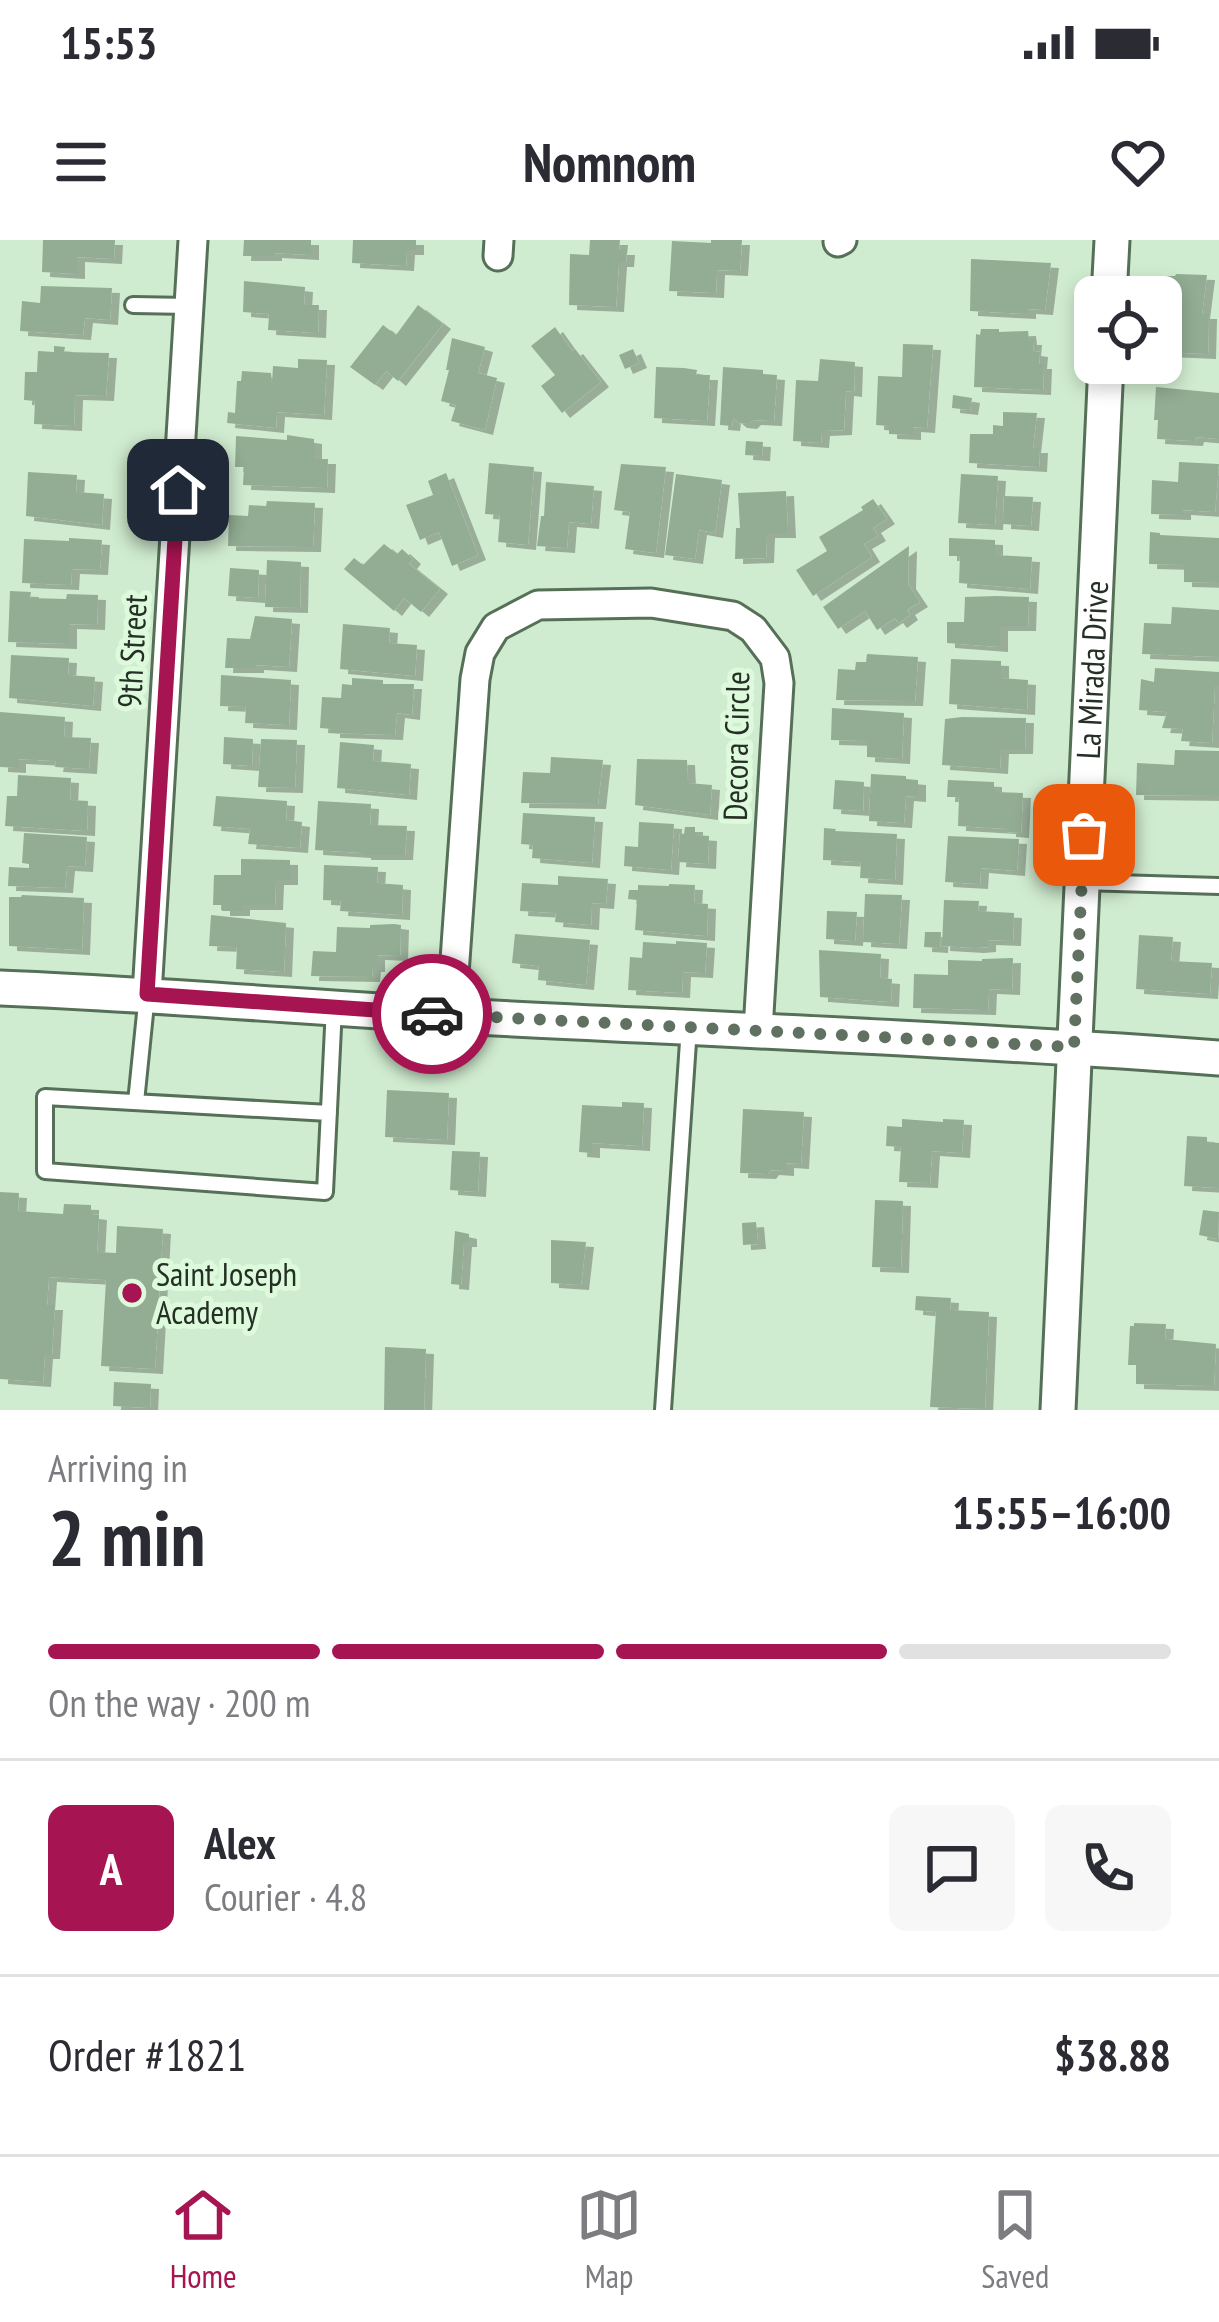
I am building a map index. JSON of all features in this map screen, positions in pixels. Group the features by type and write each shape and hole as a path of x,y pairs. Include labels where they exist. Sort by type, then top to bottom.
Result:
{"street":[{"name":"9th Street","path":"147,994 193,240"},
{"path":"1110,276 1112,240"},
{"name":"La Mirada Drive","path":"1058,1410 1105,384"},
{"name":"Decora Circle","path":"451,1016 480,653 496,627 538,605 651,603 733,616 753,629 775,658 778,683 758,1030"},
{"path":"0,988 1219,1058"}],"lane":[{"path":"133,305 189,306"},
{"path":"1082,882 1219,886"},
{"path":"136,1102 147,994"},
{"path":"329,1114 45,1097 45,1171 325,1192 329,1114 334,1007"},
{"path":"663,1410 689,1027"}],"building":[{"path":"43,240 115,240 114,259 77,257 77,274 42,272"},
{"path":"244,240 311,240 311,255 243,256"},
{"path":"353,240 416,240 416,250 407,250 406,266 352,263"},
{"path":"590,240 620,240 619,250 627,250 626,262 619,262 616,307 569,305 570,254 589,255"},
{"path":"742,240 740,271 717,270 716,293 669,291 672,241"},
{"path":"971,259 1051,263 1045,310 1028,309 1028,314 970,311"},
{"path":"1207,275 1202,314 1209,314 1208,354 1182,353 1182,276 1175,276"},
{"path":"244,281 305,287 304,305 319,305 318,333 268,330 269,314 243,312"},
{"path":"41,286 112,288 110,320 85,318 83,335 20,331 22,301 40,303"},
{"path":"418,305 443,324 398,381 386,371 375,385 350,367 383,325 396,335"},
{"path":"555,327 601,382 562,413 541,386 555,375 531,346"},
{"path":"981,329 1028,331 1029,340 1034,340 1033,351 1040,352 1039,364 1044,364 1043,390 974,387 976,334"},
{"path":"452,338 485,347 478,373 497,378 485,430 451,421 456,405 441,401"},
{"path":"903,344 933,345 927,428 913,427 913,435 889,434 889,426 876,425 878,376 902,377"},
{"path":"54,346 65,347 64,352 109,353 106,396 75,395 74,426 34,424 35,401 24,400 25,372 37,372 38,351 54,352"},
{"path":"633,349 639,363 625,369 619,355"},
{"path":"298,359 327,360 324,415 277,412 276,428 227,423 228,412 235,413 242,371 271,373 272,383 273,366 298,368"},
{"path":"820,359 855,362 854,392 846,391 844,430 822,431 821,443 793,441 796,380 818,381"},
{"path":"656,367 710,375 707,421 654,418"},
{"path":"723,367 777,375 774,421 749,424 733,418 732,426 720,425"},
{"path":"1156,387 1219,393 1219,439 1157,439"},
{"path":"953,395 972,398 970,410 952,408"},
{"path":"1003,412 1037,413 1033,448 1040,448 1039,467 969,463 970,434 993,434 993,425 1003,426"},
{"path":"287,435 314,439 314,459 328,459 327,488 243,485 244,467 235,467 236,436 287,440"},
{"path":"746,441 763,442 762,456 745,455"},
{"path":"1179,462 1219,464 1215,512 1151,514 1152,480 1178,482"},
{"path":"489,463 534,467 528,545 498,542 500,515 485,514"},
{"path":"621,464 666,467 656,553 625,549 630,512 614,510"},
{"path":"28,472 77,475 76,492 104,494 102,525 26,516"},
{"path":"446,473 478,555 452,566 439,532 420,540 406,505 433,495 428,481"},
{"path":"676,474 722,480 715,533 699,530 695,559 665,555"},
{"path":"961,474 998,476 995,525 958,523"},
{"path":"546,482 594,486 591,524 569,522 567,548 537,546"},
{"path":"786,491 788,533 767,533 766,558 735,559 738,493"},
{"path":"1004,496 1033,497 1031,526 1003,524"},
{"path":"873,499 887,519 873,528 878,536 864,544 872,557 813,596 796,570 827,551 819,537"},
{"path":"267,501 315,503 313,547 228,546 229,515 248,516 249,505 266,506"},
{"path":"1150,532 1219,538 1219,583 1184,582 1184,565 1149,564"},
{"path":"949,538 995,540 995,555 1032,557 1030,589 959,583 960,556 949,556"},
{"path":"24,539 102,540 100,570 72,569 71,585 22,583"},
{"path":"384,544 397,554 402,549 413,559 409,564 440,589 421,612 404,598 394,611 344,569 354,558 363,565"},
{"path":"909,546 908,584 920,602 907,610 910,615 877,630 865,611 838,629 823,607"},
{"path":"267,560 301,562 300,608 265,607"},
{"path":"230,568 259,570 258,598 228,596"},
{"path":"10,591 31,592 30,598 98,595 97,625 69,624 69,644 8,642"},
{"path":"965,597 1029,597 1028,626 1000,626 1000,647 947,643 947,622 964,622"},
{"path":"1172,607 1219,610 1219,657 1142,654 1144,623 1171,624"},
{"path":"255,616 292,619 289,667 225,668 227,638 250,639"},
{"path":"343,624 390,628 389,643 417,645 415,676 340,669"},
{"path":"867,654 918,657 915,701 836,700 838,669 855,670 856,662 866,662"},
{"path":"11,655 69,658 68,675 95,677 93,706 9,698"},
{"path":"951,659 1001,661 1001,678 1028,680 1027,710 949,704"},
{"path":"1155,668 1219,672 1212,743 1181,741 1183,729 1162,728 1167,712 1139,710 1141,679 1154,682"},
{"path":"221,675 291,680 289,725 245,723 246,707 220,706"},
{"path":"352,678 414,684 412,715 397,713 395,735 332,733 332,729 320,728 322,697 341,698 342,684 352,685"},
{"path":"832,708 904,713 902,759 867,757 867,741 831,740"},
{"path":"0,712 65,717 64,737 91,738 89,769 18,759 18,768 0,767"},
{"path":"1026,718 1025,749 1001,749 1000,769 942,765 945,719"},
{"path":"224,737 253,739 252,766 223,764"},
{"path":"261,739 297,740 295,788 258,787"},
{"path":"340,742 374,745 373,761 411,764 409,795 337,788"},
{"path":"1175,750 1219,751 1219,796 1136,795 1137,763 1174,765"},
{"path":"551,757 603,760 598,804 521,803 523,772 550,773"},
{"path":"637,759 687,760 688,783 712,785 710,815 635,805"},
{"path":"871,774 918,780 918,797 906,796 904,823 869,821"},
{"path":"18,775 71,778 70,800 88,801 87,831 5,826 7,796 17,796"},
{"path":"835,780 864,782 863,811 833,809"},
{"path":"948,780 994,782 994,792 1023,793 1021,833 958,826 959,797 947,797"},
{"path":"216,796 287,801 286,820 302,822 300,848 248,844 250,829 213,826"},
{"path":"318,801 371,804 370,825 407,826 405,855 315,850"},
{"path":"523,813 595,817 592,863 532,858 533,845 521,844"},
{"path":"639,822 674,824 671,870 624,866 625,846 638,847"},
{"path":"685,827 695,827 695,835 709,836 708,864 678,862 680,833 684,834"},
{"path":"824,828 897,834 895,880 860,878 861,862 823,860"},
{"path":"24,833 87,837 85,867 67,866 65,888 8,886 9,867 29,868 22,863"},
{"path":"948,836 1019,839 1017,871 981,868 980,884 945,882"},
{"path":"241,859 290,860 290,880 276,880 275,905 242,905 242,911 222,911 222,905 213,905 214,875 241,875"},
{"path":"324,865 378,867 377,883 403,885 402,915 340,911 341,901 323,900"},
{"path":"558,876 608,879 606,904 592,903 591,925 555,922 556,913 520,911 522,883 558,885"},
{"path":"638,885 695,885 694,903 708,904 707,936 635,930 637,900 628,899 629,890 638,890"},
{"path":"865,894 902,895 899,944 863,942"},
{"path":"9,897 84,898 82,950 9,946"},
{"path":"944,900 979,901 978,911 1014,913 1013,941 988,940 988,947 976,948 942,946"},
{"path":"827,911 857,912 855,941 826,939"},
{"path":"211,915 286,923 284,972 236,969 237,947 209,946"},
{"path":"401,925 400,956 377,955 372,977 311,976 313,951 336,952 337,927"},
{"path":"925,932 941,932 940,948 924,947"},
{"path":"515,934 590,940 586,985 538,980 539,966 512,963"},
{"path":"1139,935 1173,937 1171,961 1212,963 1210,994 1136,989"},
{"path":"643,942 707,943 705,973 683,972 682,993 628,990 630,957 642,958"},
{"path":"819,950 881,954 880,978 892,979 891,1002 820,997"},
{"path":"1013,958 1012,990 989,989 988,1010 913,1008 914,974 948,975 948,960"},
{"path":"387,1090 449,1093 447,1140 385,1137"},
{"path":"622,1102 644,1103 642,1146 592,1143 592,1153 579,1152 582,1105 622,1107"},
{"path":"743,1109 804,1112 801,1164 786,1163 786,1171 768,1174 740,1173"},
{"path":"902,1119 964,1120 962,1153 932,1151 930,1183 899,1182 901,1147 886,1146 887,1126 902,1127"},
{"path":"1187,1136 1219,1143 1219,1188 1184,1186"},
{"path":"452,1151 480,1152 478,1192 450,1190"},
{"name":"Saint Joseph Academy","path":"0,1192 19,1193 18,1211 63,1214 64,1204 91,1205 91,1214 99,1215 97,1252 116,1253 117,1226 163,1229 155,1369 101,1366 106,1280 49,1277 47,1305 55,1305 52,1354 45,1354 43,1382 0,1379"},
{"path":"875,1200 903,1201 901,1268 872,1267"},
{"path":"1203,1210 1219,1212 1218,1239 1199,1235"},
{"path":"756,1222 758,1244 743,1245 742,1223"},
{"path":"455,1231 469,1234 469,1242 464,1242 461,1285 451,1284"},
{"path":"551,1240 586,1242 581,1285 551,1283"},
{"path":"916,1296 951,1298 950,1310 989,1312 985,1409 930,1407 936,1312 915,1310"},
{"path":"1134,1323 1166,1324 1165,1339 1216,1344 1214,1386 1136,1384 1136,1365 1128,1365"},
{"path":"385,1347 426,1349 424,1410 384,1410"},
{"path":"114,1382 151,1384 150,1408 113,1406"}],"way so far":[{"path":"432,1014 1074,1047 1084,835"}],"place":[{"name":"Saint Joseph Academy","path":"132,1293"}],"route":[{"path":"178,490 147,994 432,1014"}]}
